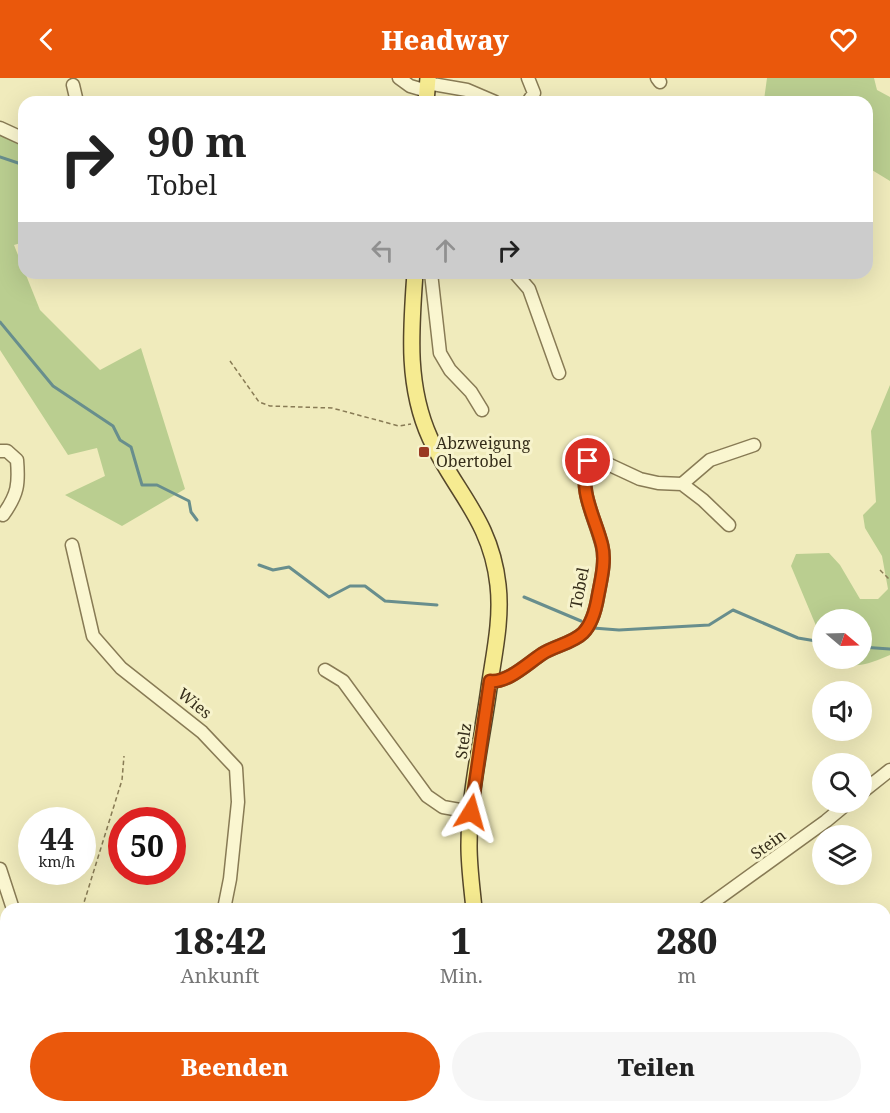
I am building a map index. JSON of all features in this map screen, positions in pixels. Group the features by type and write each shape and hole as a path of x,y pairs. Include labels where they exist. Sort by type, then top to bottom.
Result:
{"main road":[{"name":"Stelz","path":"415,279 411,364 418,405 430,439 477,514 496,567 499,607 471,812"},
{"path":"471,812 469,845 474,903"}],"street":[{"path":"399,78 410,86 467,90 481,96"},
{"path":"528,78 534,93 532,96"},
{"path":"73,85 76,96"},
{"path":"0,128 18,136"},
{"path":"432,279 440,353 450,370 471,392 483,410"},
{"path":"521,279 529,288 559,373"},
{"path":"729,525 682,484 710,460 754,446"},
{"path":"0,451 7,452 17,460 19,483 14,500 3,515"},
{"name":"Tobel","path":"490,681 506,679 545,652 581,635 588,627 596,607 602,573 603,548 585,486 585,470 588,461 597,459 640,479 658,483 682,484"},
{"name":"Wies","path":"72,546 93,636 121,668 202,732 236,768 238,802 225,903"},
{"path":"325,670 343,681 427,796 443,807 471,812"},
{"path":"872,784 890,770"},
{"name":"Stein","path":"712,903 835,813"},
{"path":"0,868 11,903"}],"path":[{"path":"230,361 260,402 270,406 332,408 399,426 414,423"},
{"path":"880,570 890,580"},
{"path":"84,903 122,780 124,756"}],"green space":[{"path":"767,78 874,78 877,90 890,97 890,181 873,171 873,96 765,96"},
{"path":"0,122 18,137 18,244 14,245 18,255 18,279 28,279 40,310 100,370 141,348 185,489 122,526 65,495 105,476 97,448 68,455 0,350"},
{"path":"890,385 890,655 872,662 872,609 812,609 812,616 791,566 796,554 829,553 840,565 860,599 878,599 888,589 882,556 865,528 863,515 876,502 871,431"}],"waterway":[{"path":"0,157 18,163"},
{"path":"0,322 53,386 113,426 120,440 131,447 142,485 157,485 189,501 191,512 197,520"},
{"path":"259,565 273,570 289,567 329,597 350,586 365,586 385,601 437,605"},
{"path":"524,597 581,621"},
{"path":"593,628 619,630 709,625 733,610 798,638 812,640"},
{"path":"872,648 890,649"}],"place":[{"name":"Abzweigung Obertobel","path":"424,452"}],"route":[{"path":"471,812 490,681 506,679 545,652 581,635 588,627 596,607 602,573 603,548 585,486 585,470 588,461"}]}
